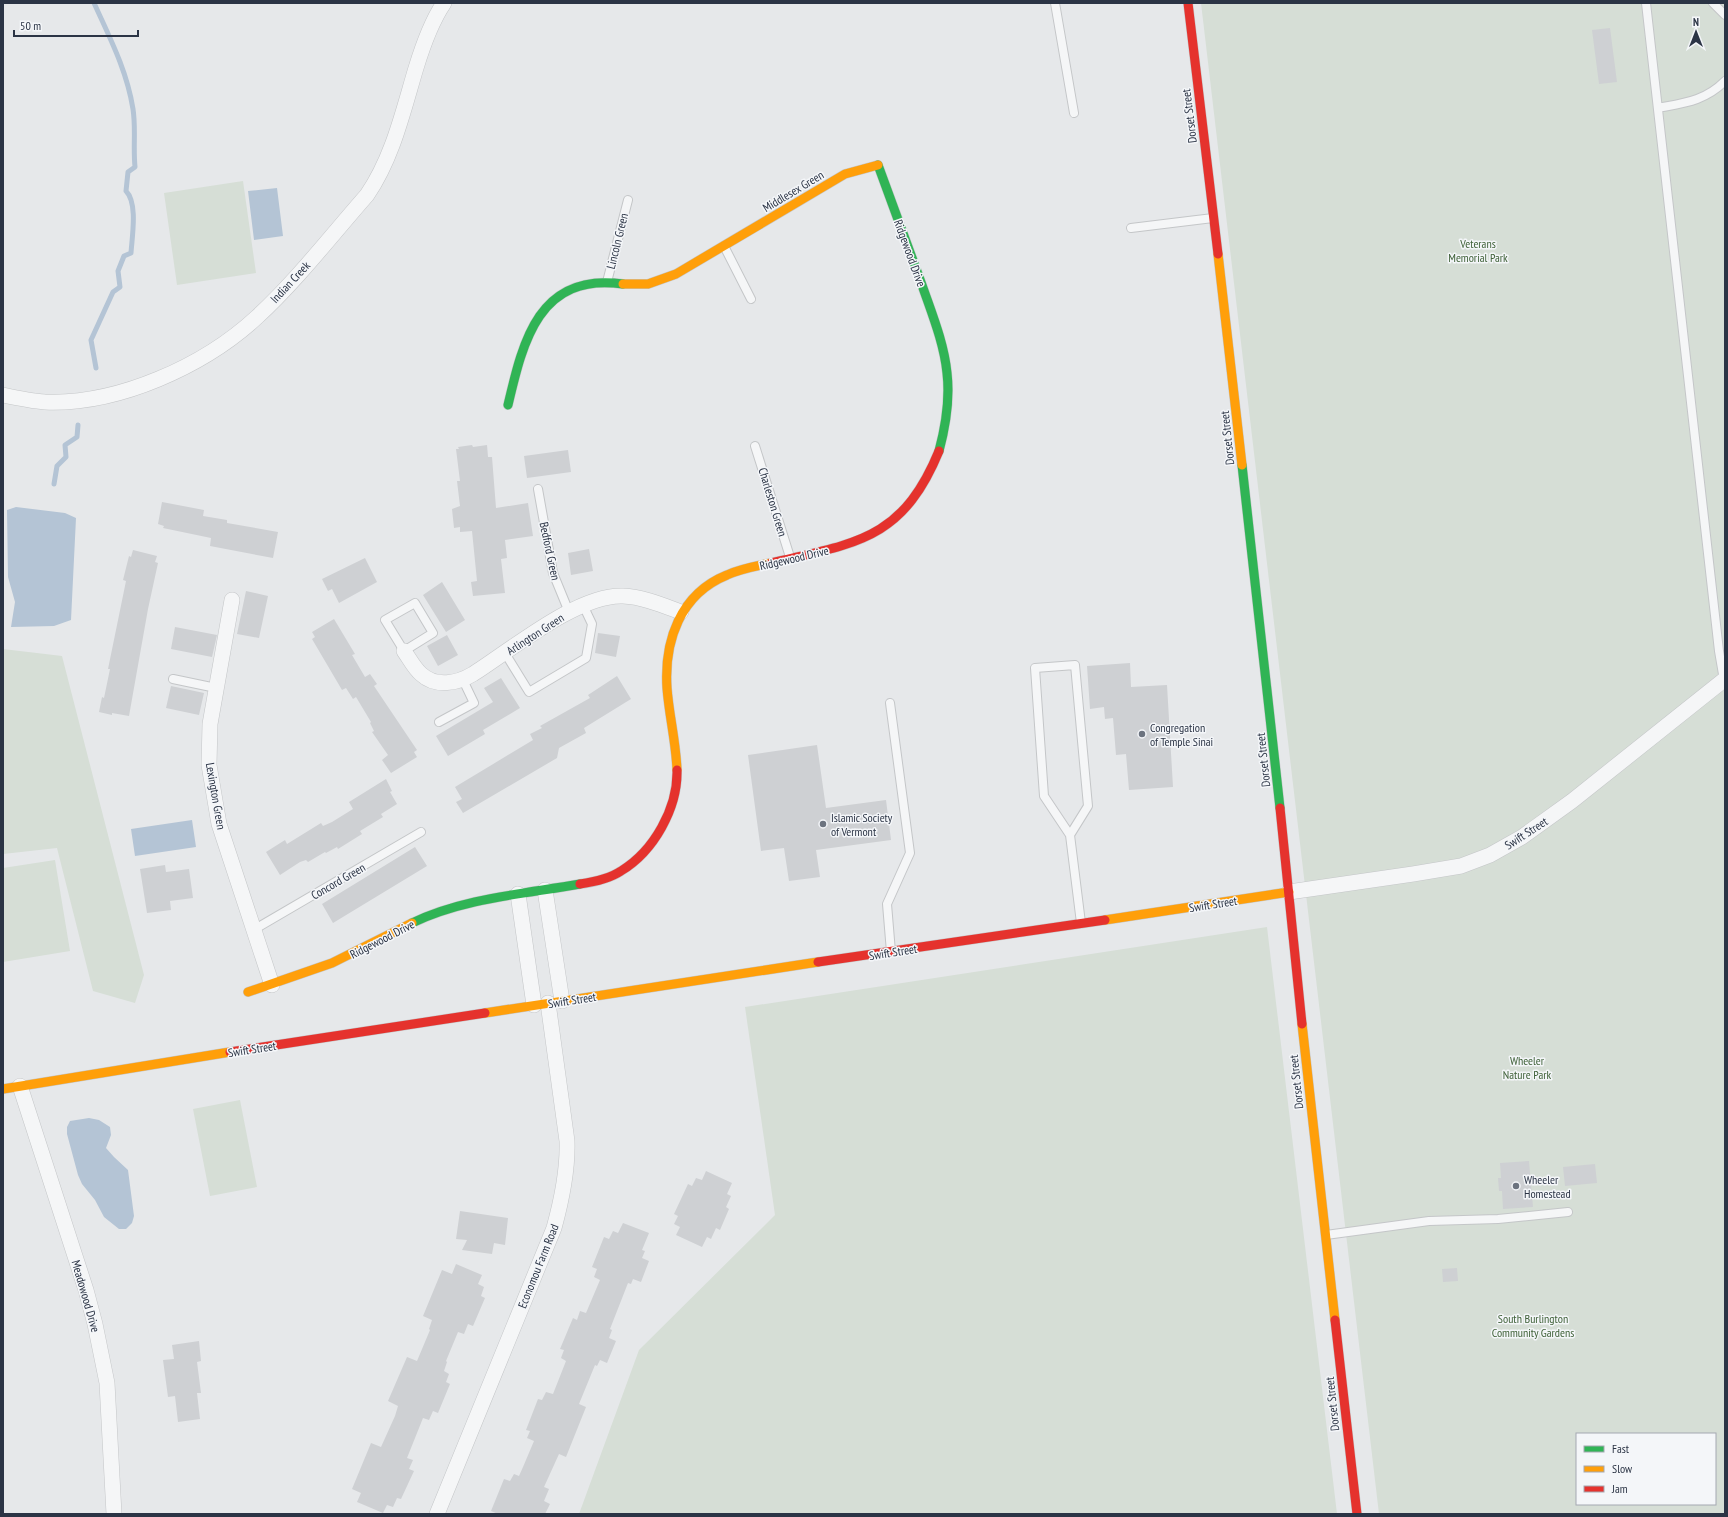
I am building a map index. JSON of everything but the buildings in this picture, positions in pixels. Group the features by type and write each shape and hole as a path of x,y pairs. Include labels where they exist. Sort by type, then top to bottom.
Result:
{"street":[{"name":"Indian Creek","path":"3,395 44,402 68,402 115,394 160,378 204,355 224,343 257,317 299,273 376,181 392,147 424,44 444,3"},
{"name":"Dorset Street","path":"1188,3 1214,218 1289,892 1307,1072 1357,1514"},
{"name":"Middlesex Green","path":"508,405 526,337 541,313 550,303 570,288 583,284 607,282 635,286 654,284 676,274 845,174 878,164"},
{"name":"Ridgewood Drive","path":"248,992 336,962 413,922 456,906 518,894 586,884 616,874 628,867 649,846 659,832 674,799 676,774 666,667 672,633 681,612 700,588 714,580 739,570 847,545 863,539 890,523 916,497 927,480 942,442 946,423 948,380 942,345 878,164"},
{"name":"Arlington Green","path":"404,651 421,674 430,680 441,683 463,680 569,612 583,605 609,597 621,596 653,602 681,612"},
{"name":"Lexington Green","path":"232,600 210,724 209,765 219,824 255,929 272,985"},
{"name":"Swift Street","path":"3,1089 128,1068 548,1003 1461,866 1490,855 1522,837 1572,801 1724,679"},
{"path":"545,890 548,1003"},
{"path":"518,894 548,1003"},
{"name":"Economou Farm Road","path":"437,1514 554,1228 562,1199 568,1160 567,1140 548,1003"},
{"name":"Meadowood Drive","path":"20,1086 86,1290 99,1343 107,1383 114,1514"}],"lane":[{"path":"1055,3 1074,113"},
{"path":"1646,3 1719,651 1724,679"},
{"path":"1713,3 1725,15"},
{"path":"1658,108 1699,99 1714,91 1725,81"},
{"name":"Lincoln Green","path":"607,282 628,200"},
{"path":"1130,228 1214,218"},
{"path":"724,246 751,300"},
{"name":"Charleston Green","path":"755,446 791,558"},
{"name":"Bedford Green","path":"538,488 553,573 569,612"},
{"path":"415,602 433,634 404,651 385,620 415,602"},
{"path":"505,653 529,692 586,658 592,624 583,605"},
{"path":"1070,835 1088,806 1075,665 1035,668 1044,796 1070,835 1081,924"},
{"path":"173,679 216,688"},
{"path":"439,722 474,703 463,680"},
{"path":"890,703 910,853 887,904 891,952"},
{"name":"Concord Green","path":"255,929 421,832"},
{"path":"1325,1235 1428,1221 1498,1220 1568,1212"}],"green space":[{"name":"Veterans Memorial Park","path":"1201,3 1725,3 1725,1514 1379,1514"},
{"path":"243,181 256,273 177,285 164,193"},
{"path":"3,649 62,656 144,975 135,1003 93,991 57,848 3,854"},
{"path":"55,860 70,951 3,962 3,868"},
{"path":"1267,927 1337,1514 579,1514 639,1350 775,1215 745,1007"},
{"path":"240,1100 257,1187 210,1196 193,1109"}],"water":[{"path":"277,188 283,236 254,240 248,191"},
{"path":"16,507 65,513 76,518 71,620 54,626 11,627 15,602 8,577 7,510"},
{"path":"192,820 196,847 135,856 131,829"},
{"path":"89,1118 99,1120 110,1127 111,1135 106,1148 128,1170 134,1216 132,1223 126,1229 119,1229 104,1217 95,1200 82,1184 78,1175 67,1134 67,1127 70,1121"}],"waterway":[{"path":"94,3 112,42 127,81 134,116 135,167 128,172 126,191 130,196 133,212 131,253 124,256 118,271 120,287 113,292 91,340 96,368"},
{"path":"54,484 57,466 66,457 65,445 77,437 78,425"}],"traffic: fast":[{"path":"878,165 930,307 943,351 948,383 948,402 944,432 939,451"},
{"path":"508,405 520,357 529,335 540,316 554,300 572,289 595,283 623,284"},
{"path":"1242,465 1280,808"},
{"path":"412,923 473,902 580,884"}],"traffic: slow":[{"path":"623,284 648,284 676,274 845,174 878,165"},
{"path":"1218,254 1242,465"},
{"path":"677,770 668,698 667,670 668,653 678,621 697,594 711,583 737,571 771,563"},
{"path":"1105,920 1289,892"},
{"path":"248,992 332,963 412,923"},
{"path":"485,1013 818,962"},
{"path":"1302,1024 1335,1320"},
{"path":"3,1089 230,1052"}],"traffic: jam":[{"path":"1188,3 1218,254"},
{"path":"771,563 851,543 873,533 892,521 909,504 925,481 939,451"},
{"path":"580,884 601,880 612,876 621,871 644,852 662,827 668,813 673,799 677,770"},
{"path":"1280,808 1302,1024"},
{"path":"818,962 1105,920"},
{"path":"230,1052 485,1013"},
{"path":"1335,1320 1357,1514"}],"place":[{"name":"Congregation of Temple Sinai","path":"1142,734"},
{"name":"Islamic Society of Vermont","path":"823,824"},
{"name":"Wheeler Homestead","path":"1516,1186"}],"park label":[{"name":"Wheeler Nature Park","path":"1527,1067"},
{"name":"South Burlington Community Gardens","path":"1533,1325"}]}
